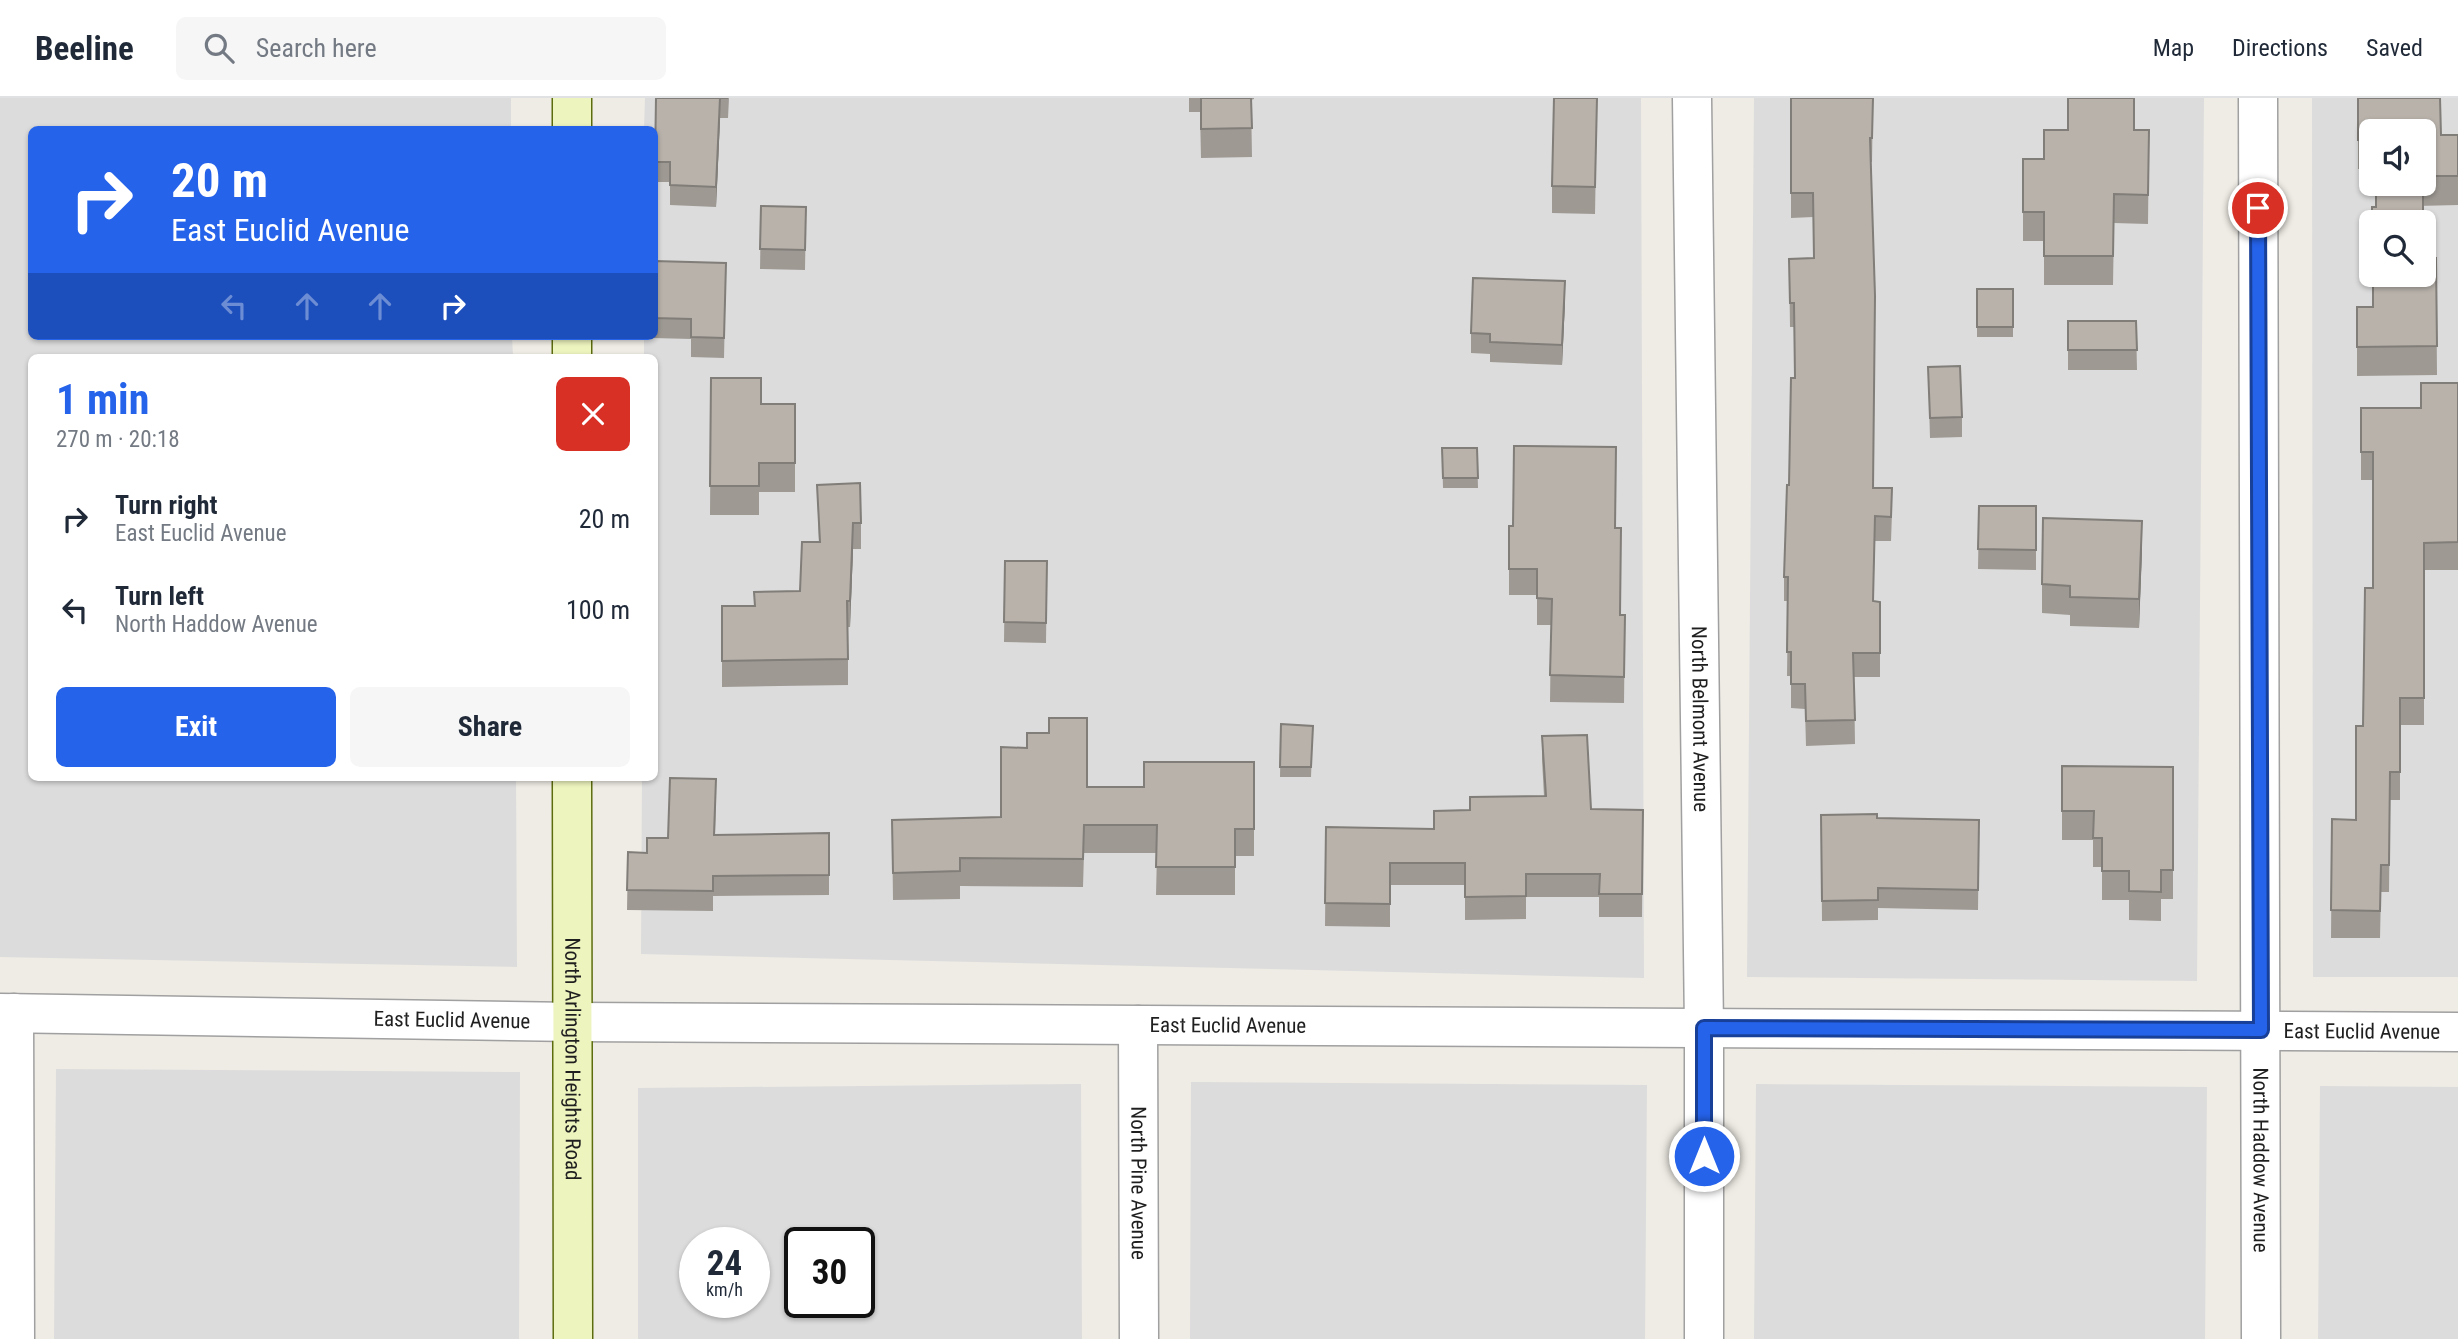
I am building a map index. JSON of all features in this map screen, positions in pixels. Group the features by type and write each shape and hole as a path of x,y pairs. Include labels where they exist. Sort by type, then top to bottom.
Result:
{"main road":[{"path":"572,98 572,126"},
{"name":"North Arlington Heights Road","path":"572,781 573,1339"}],"street":[{"name":"North Belmont Avenue","path":"1692,98 1704,1028 1704,1339"},
{"name":"North Haddow Avenue","path":"2258,98 2261,1339"},
{"name":"East Euclid Avenue","path":"7,1013 574,1021 2458,1032"},
{"path":"7,1013 15,1339"},
{"name":"North Pine Avenue","path":"1138,1025 1139,1339"}],"shaded area":[{"path":"0,98 511,98 511,126 28,126 28,340 512,340 513,354 28,354 28,781 516,781 517,967 0,957"},
{"path":"645,98 1641,98 1644,978 641,954 642,781 658,781 658,354 644,354 644,340 658,340 658,126 644,126"},
{"path":"1754,98 2204,98 2197,981 1747,977"},
{"path":"2312,98 2458,98 2458,977 2313,977"},
{"path":"56,1069 520,1072 519,1339 54,1339"},
{"path":"1191,1082 1647,1085 1645,1339 1190,1339"},
{"path":"1081,1084 1082,1339 638,1339 638,1088"},
{"path":"1756,1084 2207,1087 2205,1339 1754,1339"},
{"path":"2320,1086 2458,1087 2458,1339 2318,1339"}],"building":[{"path":"656,98 720,98 716,187 670,185 670,162 658,162 658,126 656,126"},
{"path":"1201,98 1251,98 1252,128 1201,129"},
{"path":"1554,98 1597,98 1595,187 1552,186"},
{"path":"1791,98 1873,98 1870,138 1875,296 1873,488 1892,488 1891,517 1875,516 1873,601 1880,602 1880,653 1853,653 1855,720 1806,721 1805,684 1791,684 1791,652 1787,652 1788,577 1784,577 1791,378 1795,378 1794,303 1790,303 1789,259 1814,258 1813,193 1791,193"},
{"path":"2068,98 2134,98 2134,130 2149,130 2148,195 2114,194 2113,256 2044,256 2044,212 2023,212 2023,159 2044,159 2044,130 2068,130"},
{"path":"2358,98 2440,98 2441,135 2458,135 2458,176 2436,176 2436,119 2359,119 2358,140"},
{"path":"2376,196 2423,196 2423,210 2372,210 2372,207 2376,207"},
{"path":"761,206 806,207 805,250 760,249"},
{"path":"2436,258 2437,346 2357,347 2357,307 2373,307 2373,287 2436,287"},
{"path":"658,261 726,263 724,338 691,337 691,319 658,318"},
{"path":"1473,278 1565,281 1562,345 1490,342 1490,334 1471,333"},
{"path":"1977,289 2013,289 2013,327 1977,327"},
{"path":"2068,321 2136,321 2137,350 2068,350"},
{"path":"1960,366 1962,417 1930,418 1928,367"},
{"path":"711,378 761,378 761,404 795,404 795,463 759,463 759,486 710,486"},
{"path":"2421,383 2458,383 2458,542 2424,543 2424,698 2400,698 2400,772 2390,772 2389,865 2381,865 2380,911 2331,910 2332,819 2356,820 2356,726 2363,726 2365,588 2373,588 2373,452 2361,452 2361,408 2421,408"},
{"path":"1514,446 1616,447 1615,528 1621,528 1620,615 1625,615 1624,677 1550,675 1552,599 1537,598 1537,569 1509,569 1509,526 1513,526"},
{"path":"1442,448 1477,448 1478,478 1443,478"},
{"path":"860,483 861,523 853,523 850,601 847,601 848,659 722,661 722,606 755,606 754,592 800,591 802,542 820,542 817,485"},
{"path":"1979,506 2036,506 2036,550 1978,549"},
{"path":"2043,518 2142,521 2139,599 2070,597 2070,586 2042,584"},
{"path":"1005,561 1047,561 1046,623 1004,622"},
{"path":"1049,718 1087,718 1087,787 1144,787 1144,762 1254,762 1254,829 1235,829 1235,867 1156,867 1157,825 1084,825 1083,859 960,858 960,871 893,873 892,820 1001,817 1001,747 1027,748 1027,733 1049,733"},
{"path":"1281,724 1313,726 1311,767 1280,767"},
{"path":"1587,735 1591,809 1643,810 1642,894 1599,894 1600,874 1526,874 1526,896 1465,897 1465,863 1390,863 1390,904 1325,903 1326,827 1434,829 1434,811 1470,810 1470,797 1546,796 1542,736"},
{"path":"2062,766 2173,767 2173,870 2161,870 2161,892 2129,891 2129,871 2102,871 2102,838 2093,838 2094,811 2062,811"},
{"path":"670,778 716,779 714,835 829,833 829,875 713,876 713,891 627,890 628,852 647,853 647,838 668,838"},
{"path":"1877,814 1877,818 1979,820 1978,890 1878,888 1878,900 1822,901 1821,815"}],"route":[{"path":"1704,1156 1704,1028 2261,1030 2258,208"}]}
